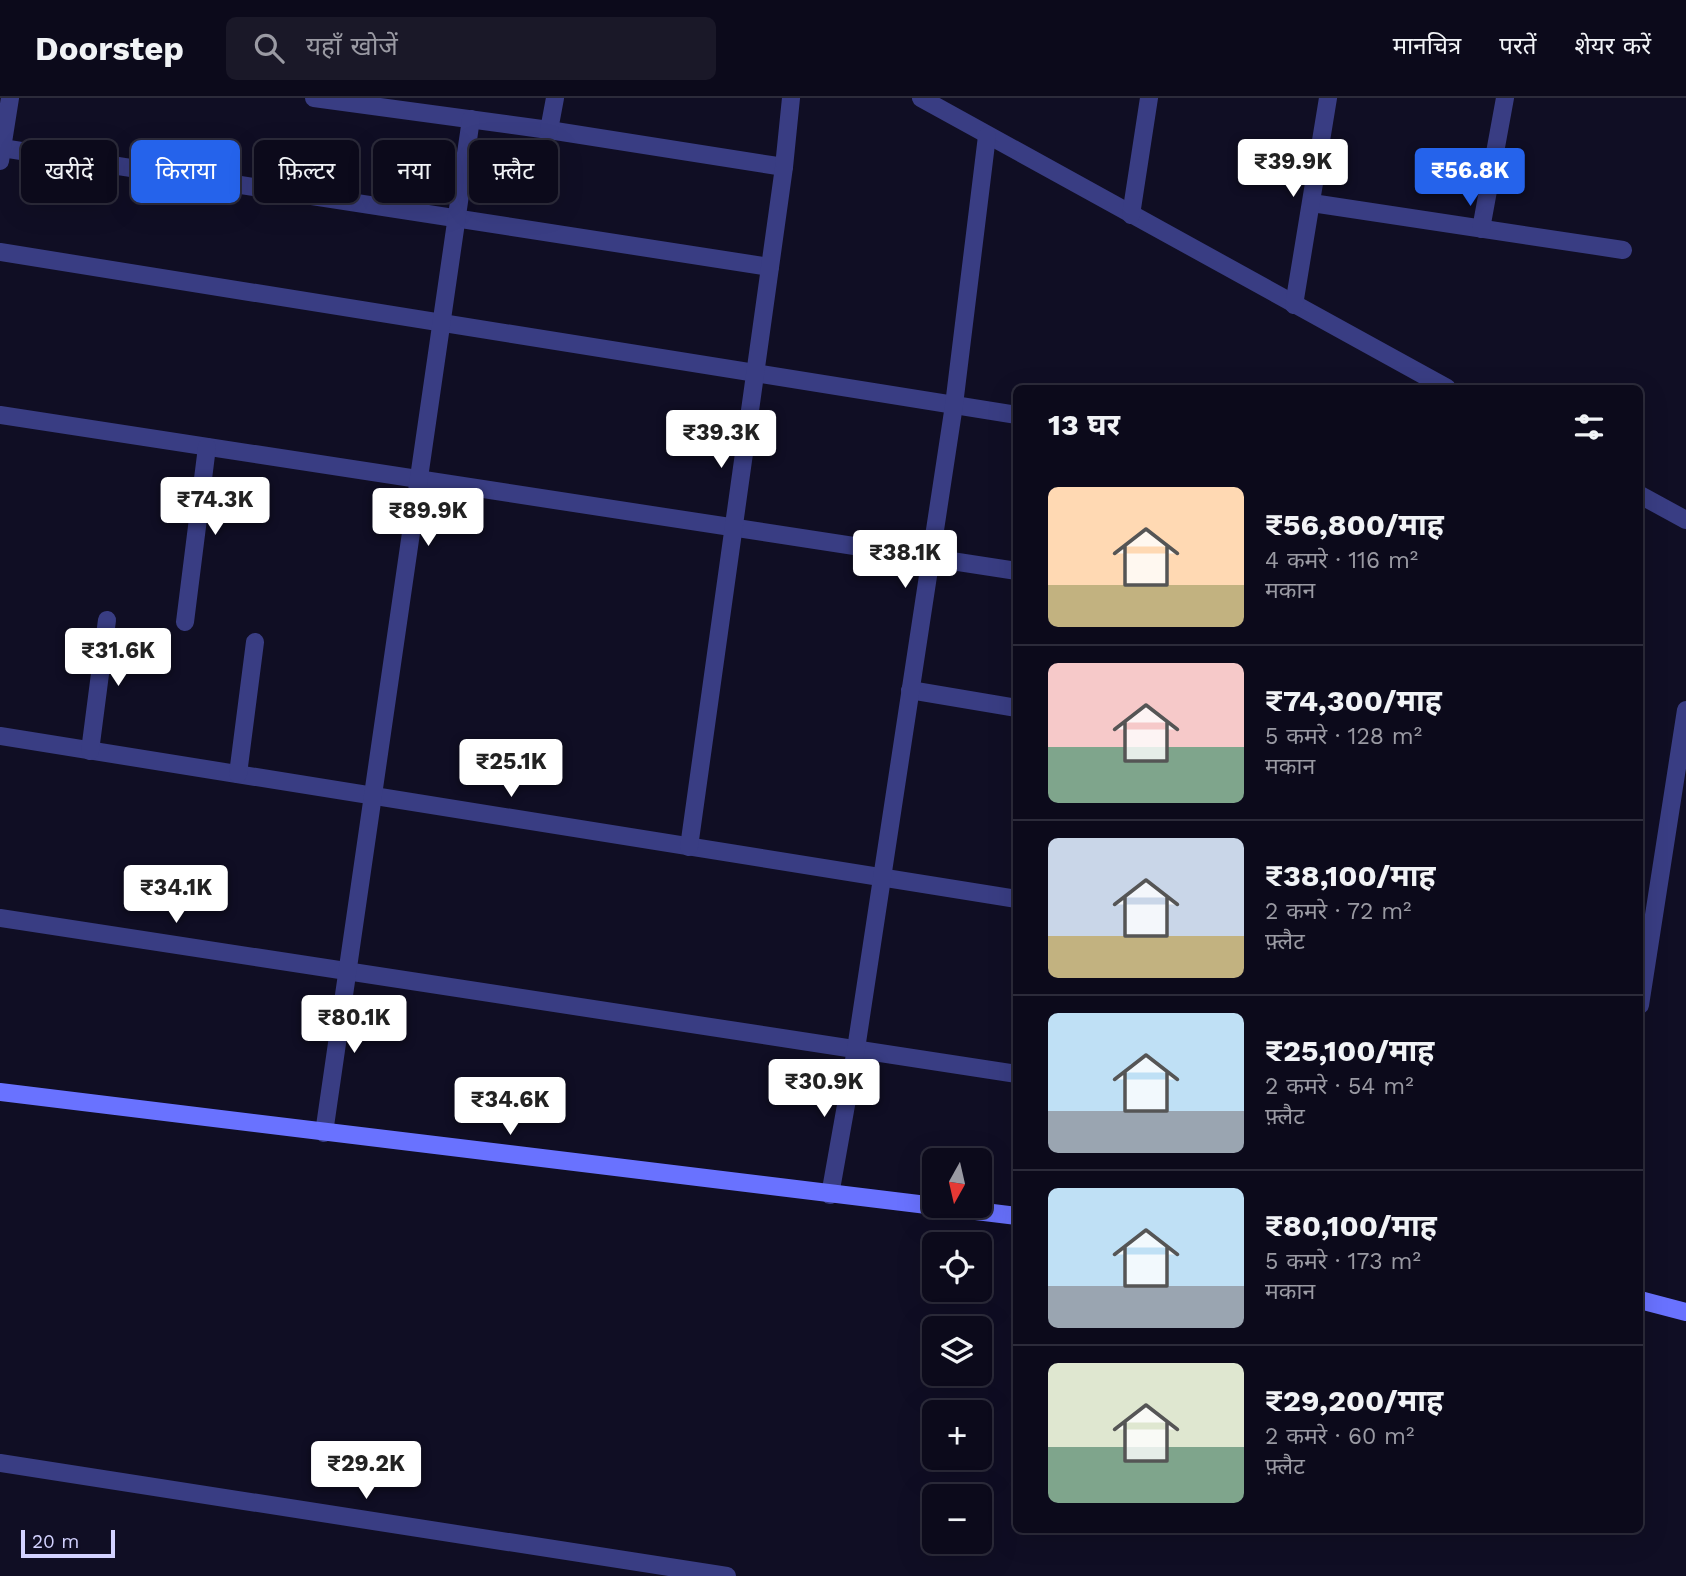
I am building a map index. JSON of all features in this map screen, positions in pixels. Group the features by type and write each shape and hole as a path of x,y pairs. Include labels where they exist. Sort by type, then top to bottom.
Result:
{"street":[{"path":"10,98 1,155 457,218 770,267"},
{"path":"314,98 549,130 784,167"},
{"path":"549,130 555,98"},
{"path":"689,847 784,167 791,98"},
{"path":"921,98 950,105 987,136 1294,305 1426,383"},
{"path":"1131,215 1149,98"},
{"path":"1294,305 1328,98"},
{"path":"1481,229 1505,98"},
{"path":"324,1133 471,119"},
{"path":"830,1195 856,1049 954,405 987,136"},
{"path":"1311,203 1623,250"},
{"path":"0,252 1013,414"},
{"path":"0,415 1013,570"},
{"path":"185,622 207,447"},
{"path":"1643,497 1686,520"},
{"path":"90,751 107,620"},
{"path":"238,774 255,642"},
{"path":"910,690 1013,707"},
{"path":"1643,982 1686,710"},
{"path":"0,736 1013,898"},
{"path":"0,918 1013,1073"},
{"path":"0,1092 1013,1216"},
{"path":"1643,1301 1686,1312"},
{"path":"0,1463 727,1576"}]}
